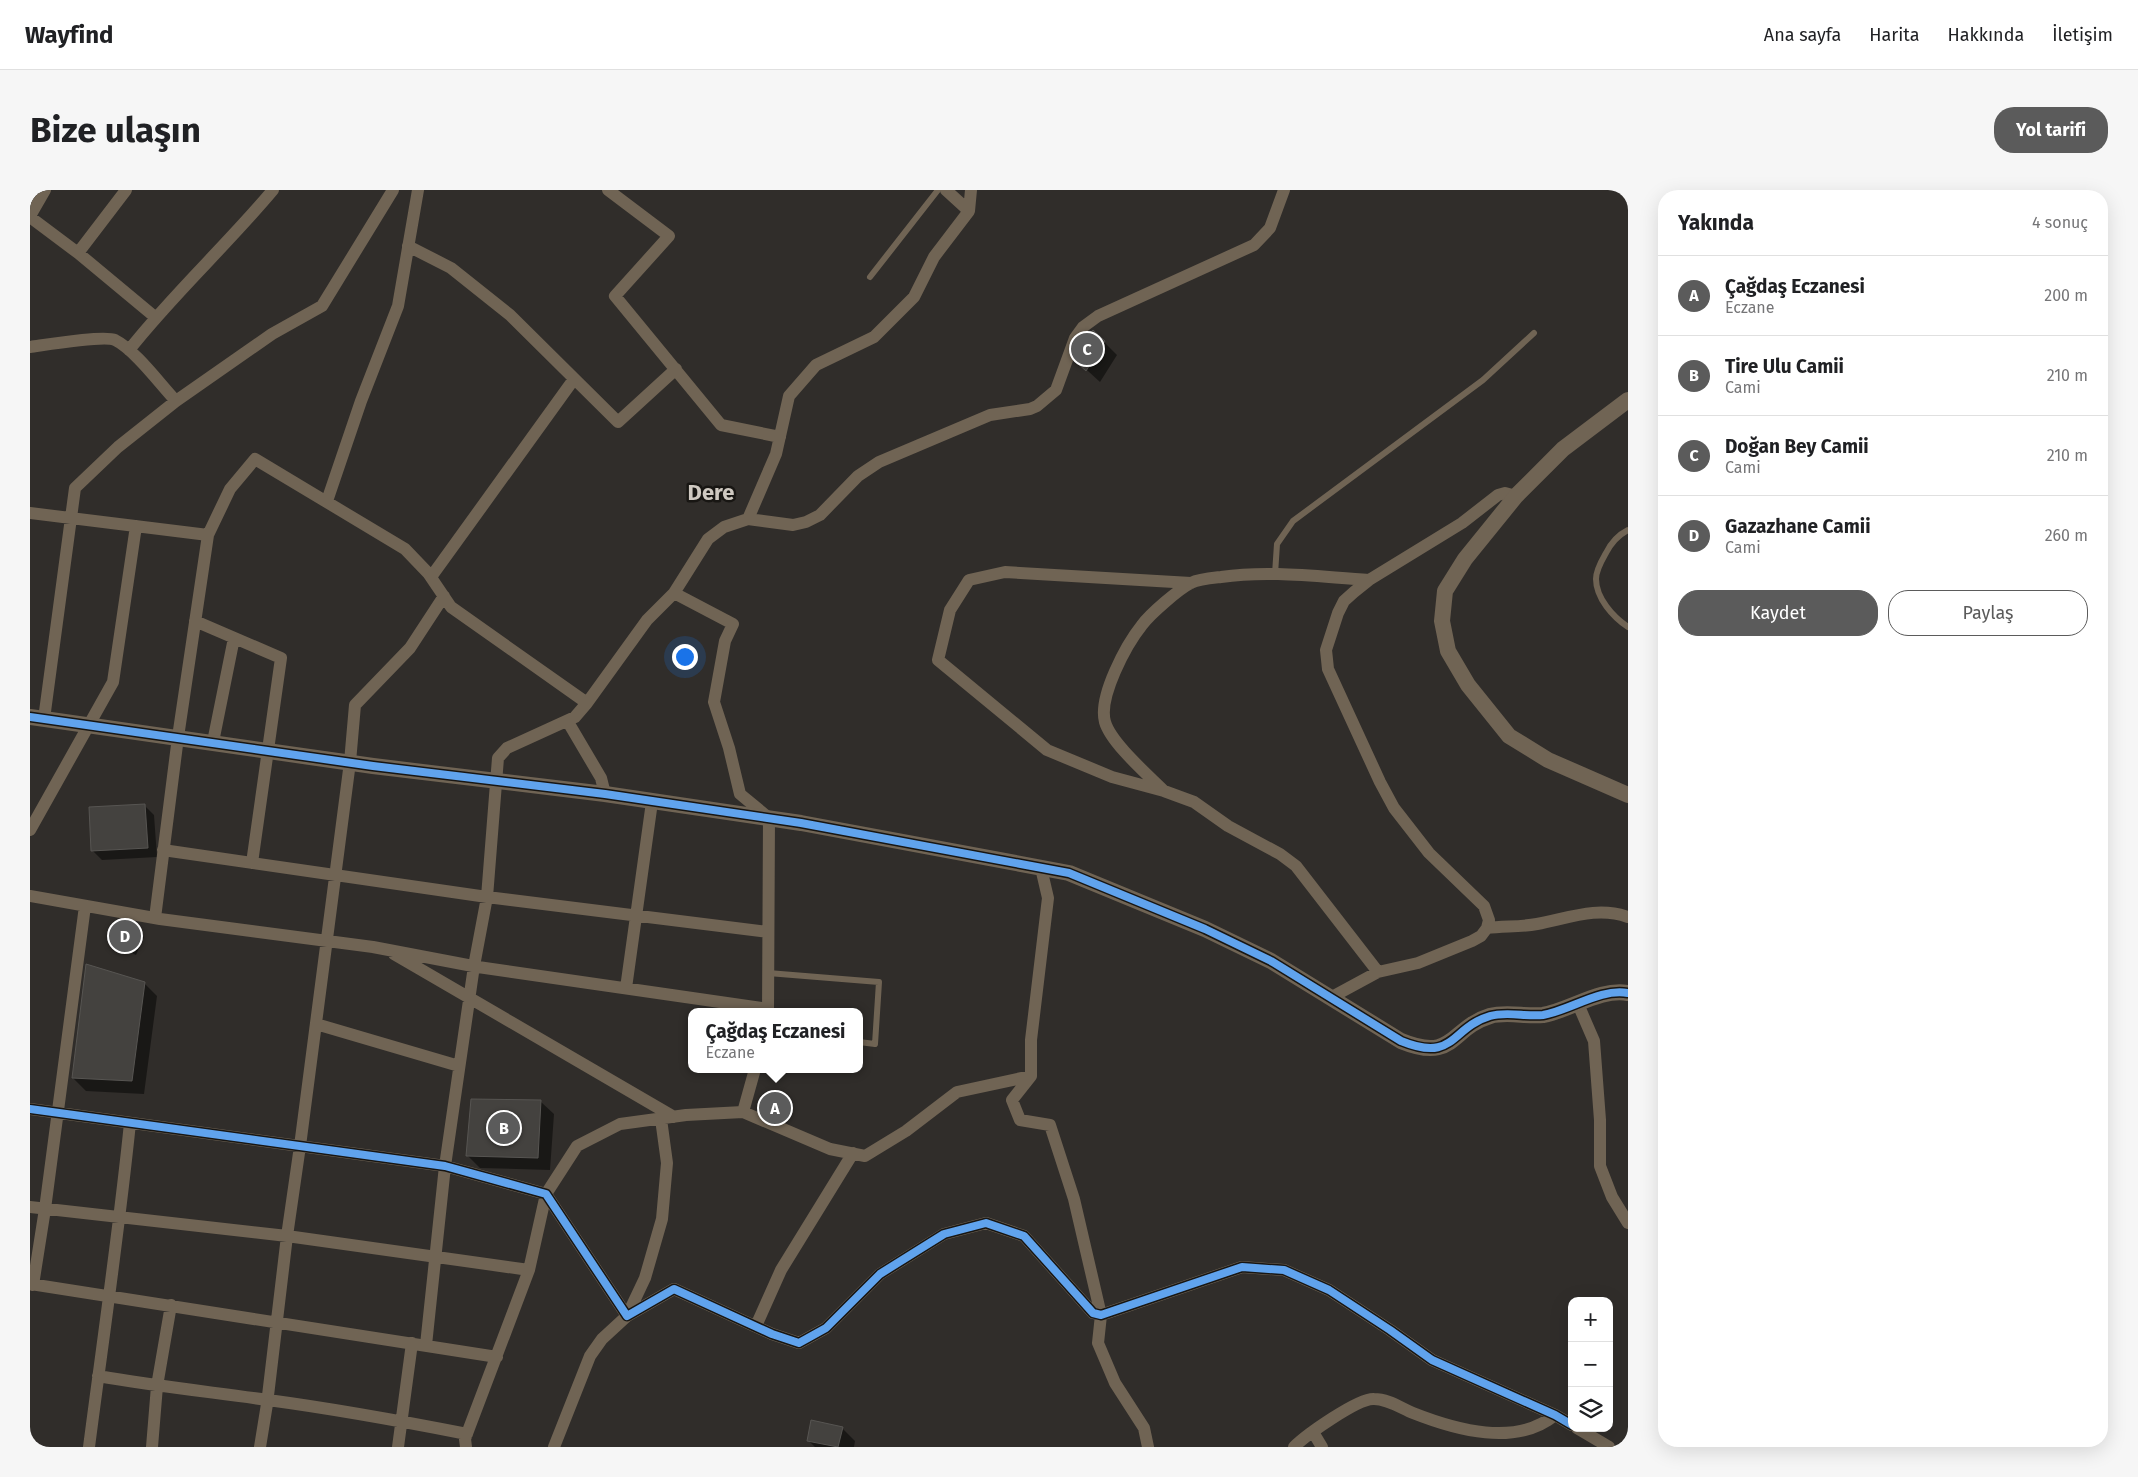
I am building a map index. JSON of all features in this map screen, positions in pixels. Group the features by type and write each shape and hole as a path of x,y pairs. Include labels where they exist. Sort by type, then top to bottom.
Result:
{"street":[{"path":"45,190 30,217 78,252 155,317"},
{"path":"78,252 126,190"},
{"path":"129,350 155,317 248,221 274,190"},
{"path":"393,190 322,306 272,334 176,401 118,446 75,488 37,718 350,762 605,794 769,818 1069,874 1205,929 1271,961 1401,1041 1414,1047 1426,1048 1449,1044 1478,1021 1491,1016 1541,1015 1558,1012 1609,993 1628,993"},
{"path":"327,501 361,401 398,306 418,190"},
{"path":"608,190 669,236 615,296 721,425 780,437"},
{"path":"946,190 969,211"},
{"path":"748,519 776,454 789,396 816,365 874,337 914,297 934,258 969,211 971,190"},
{"path":"426,1345 445,1166 469,998 487,897 498,758 507,748 568,722 587,703 647,620 674,593 708,539 724,527 748,519 794,524 806,522 820,515 858,476 879,462 990,415 1030,409 1044,402 1056,390 1072,345 1083,327 1098,316 1254,245 1270,228 1284,190"},
{"path":"408,246 451,268 510,315 618,422 676,369"},
{"path":"30,347 75,341 114,339 129,350 176,401"},
{"path":"431,577 574,379"},
{"path":"1628,400 1563,449 1516,496 1465,559 1445,591 1442,621 1448,651 1468,686 1509,736 1548,760 1628,795"},
{"path":"155,918 178,737 208,535 230,489 255,459 405,549 431,577 452,607 587,703"},
{"path":"1330,998 1378,972 1418,963 1472,941 1481,936 1487,928 1488,913 1484,906 1429,853 1394,808 1380,782 1328,668 1326,650 1338,612 1344,601 1369,580 1427,546 1498,495 1505,493 1516,496"},
{"path":"30,513 208,535"},
{"path":"30,830 113,682 136,526"},
{"path":"1369,580 1244,574 1191,583 1005,572 969,580 950,610 938,660 1047,750 1112,777 1164,791 1194,802 1228,826 1280,854 1296,866 1378,972"},
{"path":"1164,791 1115,740 1105,724 1103,710 1106,692 1129,646 1142,625 1156,610 1191,583"},
{"path":"674,593 733,624 725,640 714,702 729,748 740,794 769,818"},
{"path":"260,1447 268,1400 287,1236 350,762 355,705 410,648 444,596"},
{"path":"196,621 281,658 252,863"},
{"path":"213,742 234,638"},
{"path":"568,722 601,778 605,794"},
{"path":"626,988 652,802"},
{"path":"768,1008 769,818"},
{"path":"163,850 487,897 768,932"},
{"path":"1041,868 1048,898 1031,1040 1030,1076 1012,1100 1020,1120 1050,1125 1074,1199 1101,1315 1098,1343 1115,1383 1144,1428 1148,1447"},
{"path":"30,896 155,918 386,949 474,966 749,1008"},
{"path":"85,906 46,1209 32,1284 278,1321 498,1357"},
{"path":"1487,928 1536,924 1602,911 1614,912 1628,917"},
{"path":"386,949 667,1118"},
{"path":"1578,1004 1594,1041 1600,1120 1600,1166 1612,1197 1628,1223"},
{"path":"316,1024 460,1066"},
{"path":"743,1112 754,1073"},
{"path":"466,1447 464,1439 498,1357 529,1270 546,1194 577,1146 620,1124 743,1112 830,1149 865,1156 906,1131 957,1092 1030,1076"},
{"path":"30,1109 445,1166 546,1194 627,1316"},
{"path":"627,1316 645,1278 662,1219 667,1163 667,1118"},
{"path":"89,1447 120,1218 130,1123"},
{"path":"756,1326 780,1270 853,1153"},
{"path":"30,1207 287,1236 529,1270"},
{"path":"554,1447 590,1356 602,1339 627,1316 674,1289 756,1326 799,1342 826,1328 880,1274 944,1234 986,1223 1024,1236 1093,1313 1101,1315 1242,1266 1284,1270 1329,1290 1432,1360 1555,1415 1568,1423"},
{"path":"152,1447 157,1386 171,1305"},
{"path":"398,1447 412,1343"},
{"path":"98,1376 157,1386 268,1400 401,1421 467,1434"},
{"path":"1294,1447 1355,1404 1373,1398 1384,1400 1434,1421 1492,1433 1521,1431 1547,1421 1555,1415"},
{"path":"1313,1432 1322,1447"},
{"path":"1584,1432 1609,1447"}],"lane":[{"path":"870,277 938,190"},
{"path":"1275,574 1277,544 1293,521 1483,380 1534,333"},
{"path":"1628,530 1609,547 1599,566 1596,578 1607,607 1628,627"},
{"path":"768,973 879,982 875,1044 863,1042"}],"building":[{"path":"1093,330 1105,341 1086,371 1075,361 1082,342"},
{"path":"145,804 148,848 91,851 89,807"},
{"path":"120,922 139,930 130,950 111,941"},
{"path":"86,964 145,982 132,1081 72,1078"},
{"path":"471,1099 541,1100 538,1158 466,1156"},
{"path":"811,1420 843,1427 838,1447 807,1441"}],"cycle path":[{"path":"30,717 373,766 605,794 801,823 1069,873 1205,929 1271,961 1401,1041 1419,1047 1432,1048 1442,1046 1477,1021 1490,1016 1503,1014 1543,1015 1596,996 1617,992 1628,993"},
{"path":"30,1109 445,1166 546,1194 627,1316 674,1289 772,1334 799,1343 826,1328 880,1274 944,1234 986,1223 1024,1236 1093,1313 1101,1315 1242,1267 1284,1270 1329,1290 1432,1360 1555,1415 1568,1423"}],"place":[{"name":"Doğan Bey Camii","path":"1087,349"},
{"name":"Gazazhane Camii","path":"125,936"},
{"name":"Çağdaş Eczanesi","path":"775,1108"},
{"name":"Tire Ulu Camii","path":"504,1128"}],"district":[{"name":"Dere","path":"711,492"}]}
